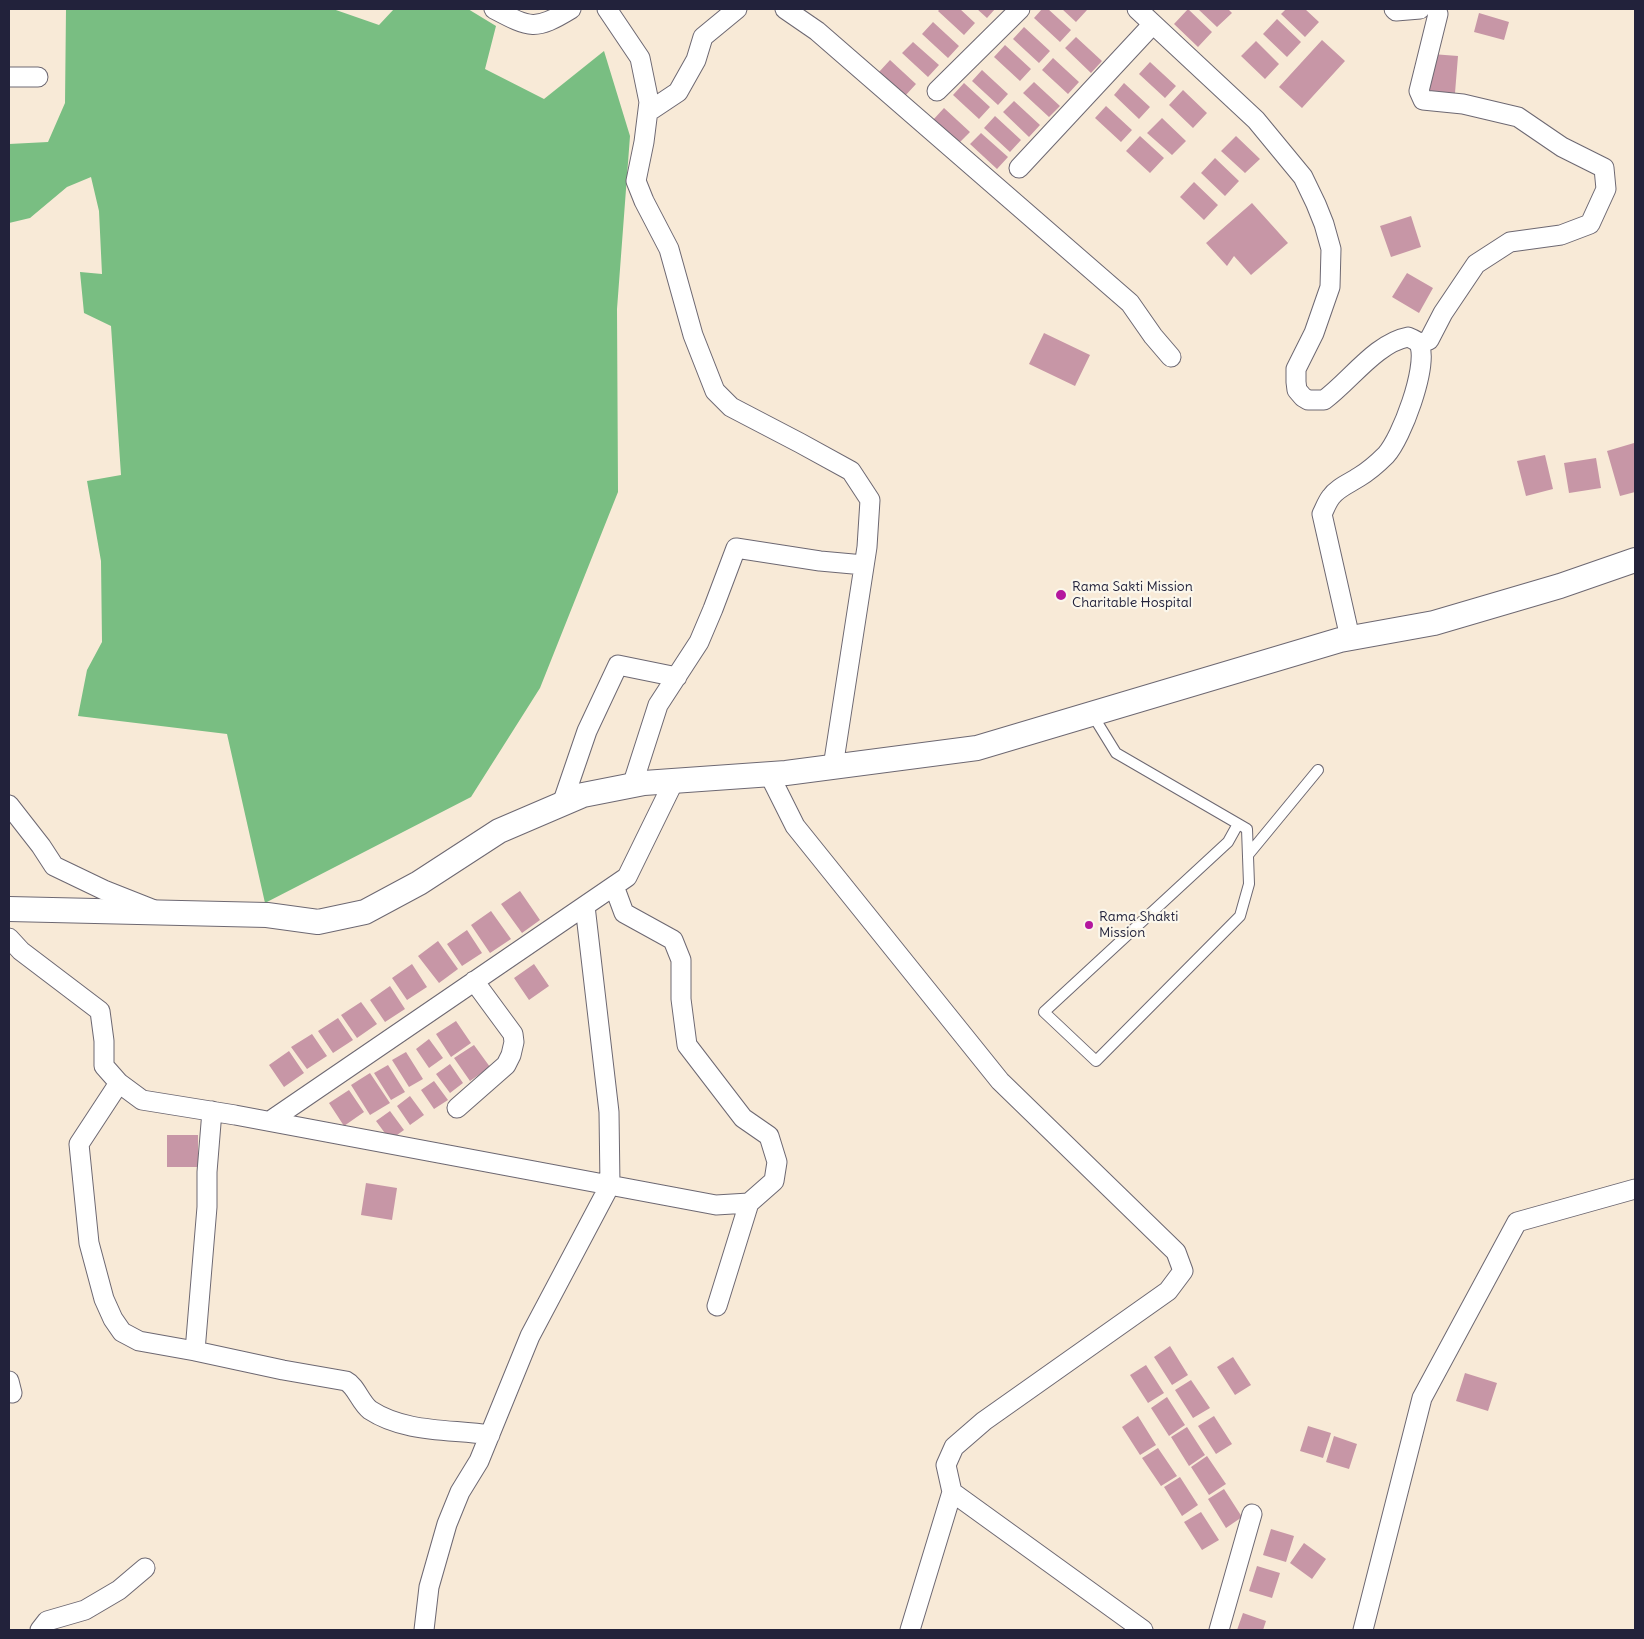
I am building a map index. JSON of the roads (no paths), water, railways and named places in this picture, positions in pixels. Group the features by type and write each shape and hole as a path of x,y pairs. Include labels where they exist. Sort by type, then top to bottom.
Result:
{"street":[{"path":"494,9 534,26 551,21 571,9"},
{"path":"606,9 640,58 649,102 636,181 669,249 693,336 714,391 731,408 800,442 851,472 870,500 867,547 833,767"},
{"path":"648,112 678,92 696,60 703,37 737,9"},
{"path":"785,9 816,31 1130,303 1153,336 1171,357"},
{"path":"937,91 1020,9"},
{"path":"1137,9 1256,120 1302,177 1322,217 1331,249 1330,287 1314,333 1296,369 1296,382 1302,397 1308,400 1324,400 1347,381 1370,357 1391,343 1408,337 1416,340 1419,344 1418,380 1399,435 1387,453 1376,464 1362,476 1332,495 1322,514 1350,638"},
{"path":"1394,9 1396,11 1420,9"},
{"path":"1419,344 1429,340 1442,313 1476,264 1510,242 1561,235 1590,224 1606,189 1604,168 1562,147 1518,117 1463,104 1423,100 1419,91 1438,14 1436,9"},
{"path":"1019,168 1154,24"},
{"path":"9,77 38,76"},
{"path":"632,786 658,705 699,642 736,548 820,561 864,565"},
{"path":"9,909 267,915 318,922 366,912 419,883 499,830 583,795 632,786 833,767 977,748 1350,638 1434,623 1560,586 1635,560"},
{"path":"562,804 587,731 618,664 677,677"},
{"path":"769,774 795,826 1000,1081 1176,1252 1183,1271 1168,1291 984,1421 954,1447 946,1465 952,1492 910,1630"},
{"path":"270,1121 628,877 674,781"},
{"path":"9,805 54,866 104,890 161,913"},
{"path":"614,886 624,913 673,940 681,960 681,999 687,1045 744,1118 769,1136 777,1162 774,1181 749,1203 717,1306"},
{"path":"424,1630 429,1588 447,1524 460,1492 479,1461 530,1336 610,1185 609,1112 585,906"},
{"path":"9,938 22,951 100,1011 104,1041 104,1066 119,1083 142,1100 270,1121 716,1205 749,1203"},
{"path":"457,1108 506,1065 514,1042 513,1034 474,981"},
{"path":"119,1083 79,1144 89,1243 100,1284 113,1319 122,1332 138,1341 283,1370 346,1380 369,1409 392,1421 427,1428 490,1435"},
{"path":"195,1351 207,1207 207,1172 212,1111"},
{"path":"1363,1630 1422,1398 1517,1222 1635,1189"},
{"path":"952,1492 1143,1630"},
{"path":"1219,1630 1252,1514"},
{"path":"40,1630 47,1621 85,1610 119,1590 145,1568"}],"lane":[{"path":"1092,714 1116,753 1247,829 1249,884 1240,916 1096,1060 1044,1012 1228,842 1238,824"},
{"path":"1248,855 1318,770"}],"place":[{"name":"Rama Sakti Mission Charitable Hospital","path":"1061,595"},
{"name":"Rama Shakti Mission","path":"1089,925"}]}
